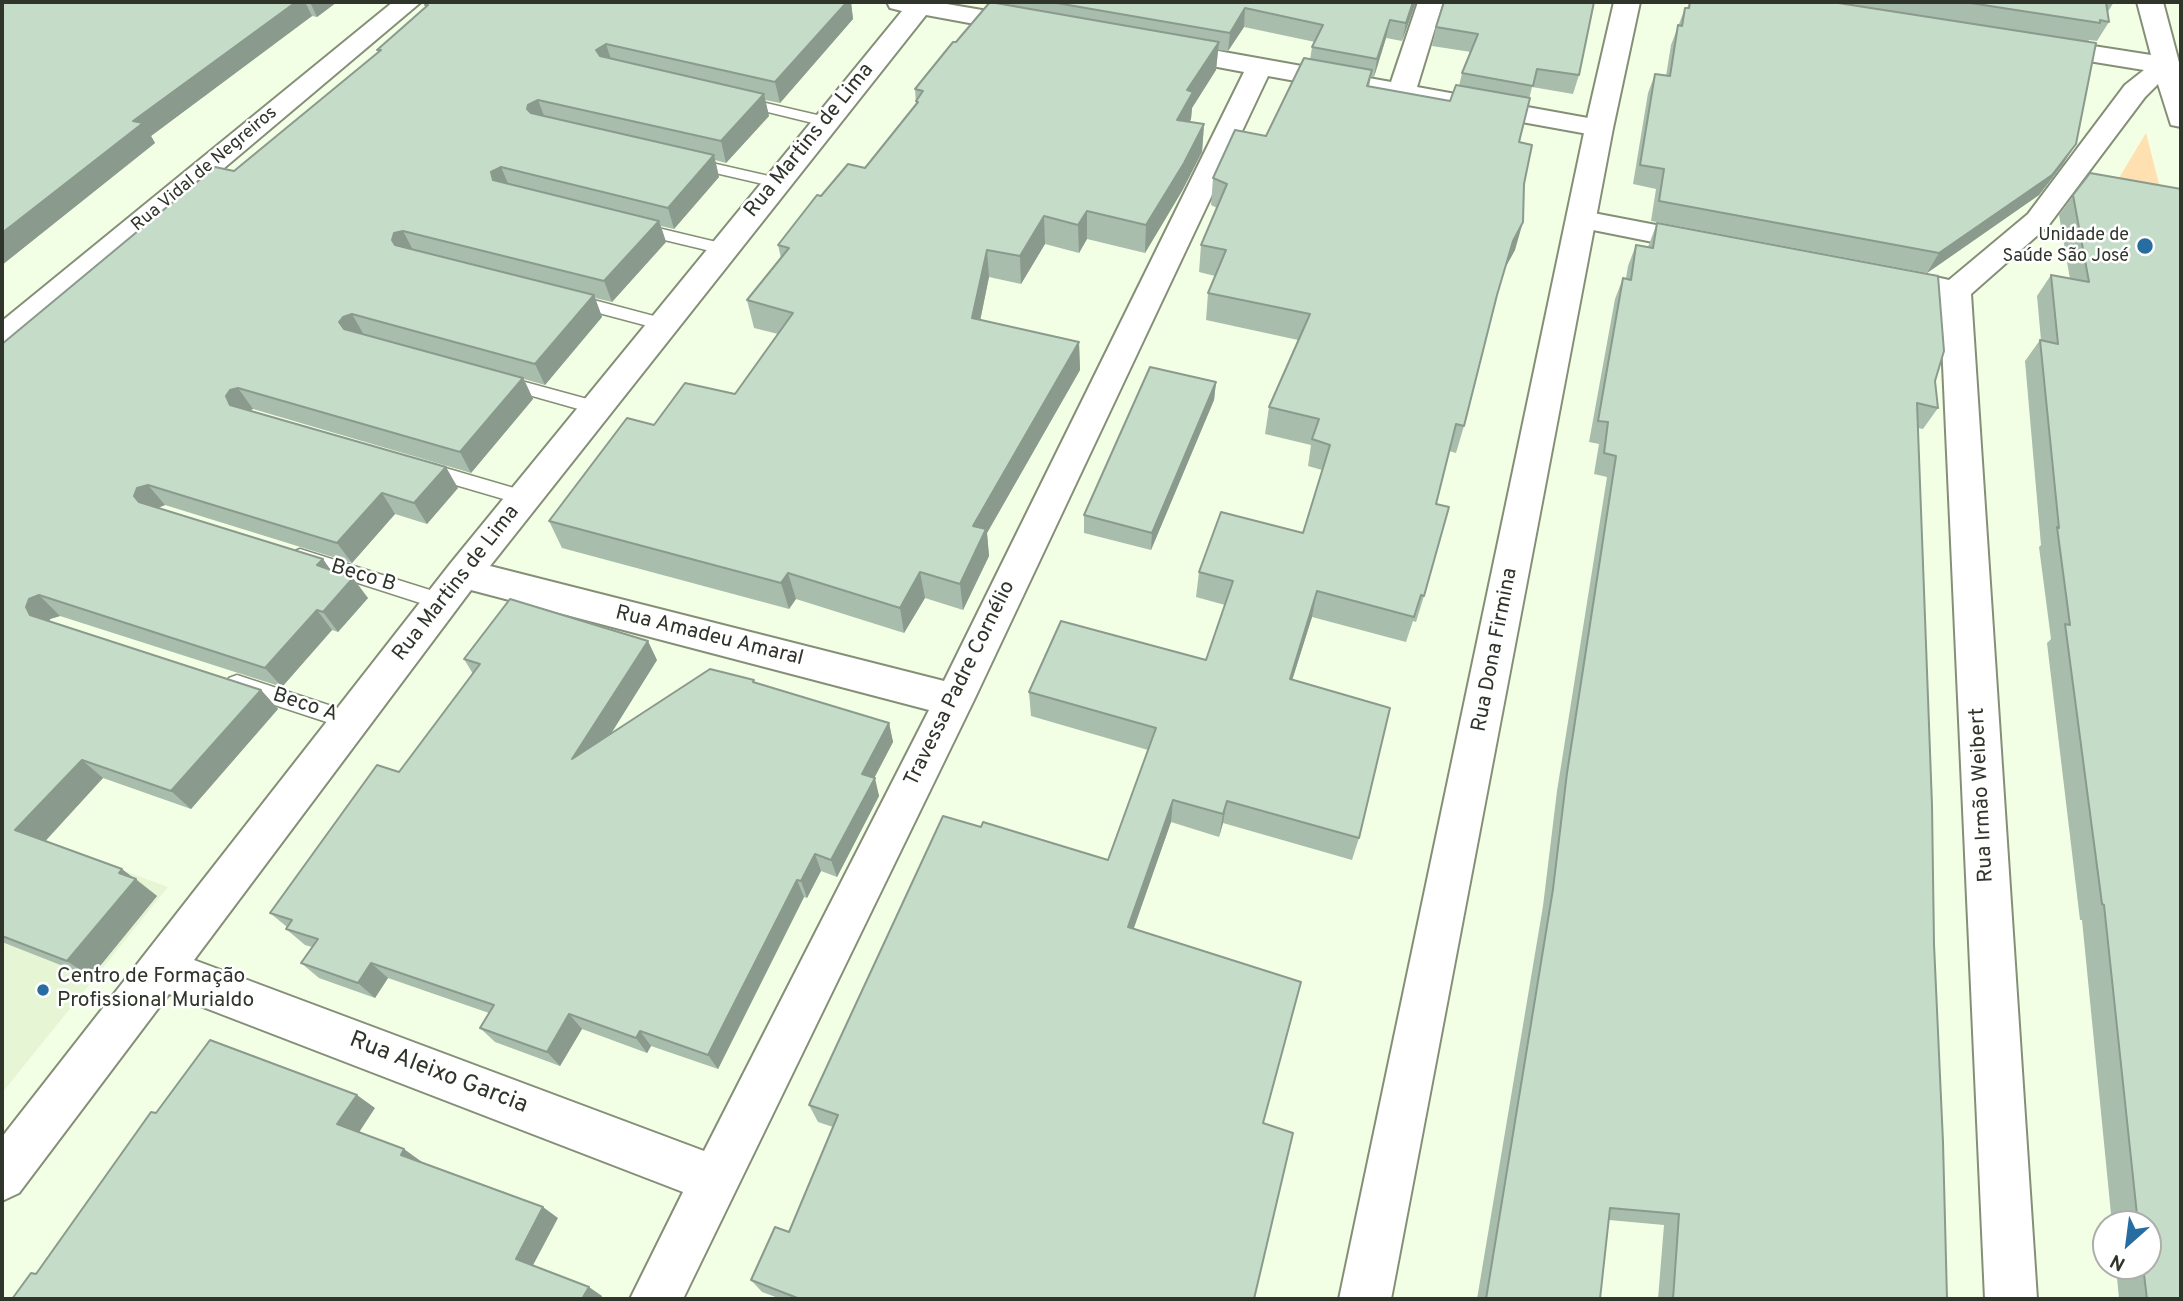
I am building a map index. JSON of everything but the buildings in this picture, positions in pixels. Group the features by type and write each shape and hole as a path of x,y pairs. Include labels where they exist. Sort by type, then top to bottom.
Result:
{"street":[{"name":"Rua Vidal de Negreiros","path":"2,338 408,2"},
{"path":"1402,91 1431,2"},
{"name":"Rua Dona Firmina","path":"1365,1299 1583,220 1599,128 1627,2"},
{"path":"2150,2 2181,119"},
{"path":"911,3 1056,30"},
{"name":"Rua Martins de Lima","path":"2,1176 453,588 825,121 911,3"},
{"path":"2019,42 2165,65"},
{"path":"1138,44 1599,128"},
{"path":"1902,281 1955,290 2038,219 2135,91 2165,65"},
{"name":"Travessa Padre Cornélio","path":"656,1299 954,700 1260,66"},
{"path":"1583,220 1729,248"},
{"name":"Rua Irmão Weibert","path":"1955,290 2011,1299"},
{"name":"Rua Amadeu Amaral","path":"453,588 954,700"},
{"name":"Rua Aleixo Garcia","path":"160,969 715,1180"}],"lane":[{"path":"719,96 825,121"},
{"path":"681,160 776,182"},
{"path":"616,222 723,249"},
{"path":"558,297 663,324"},
{"path":"479,376 596,408"},
{"path":"407,464 524,498"},
{"name":"Beco B","path":"283,552 453,588"},
{"name":"Beco A","path":"218,678 351,720"}],"shaded area":[{"path":"2146,133 2163,199 2111,191"},
{"name":"Centro de Formação Profissional Murialdo","path":"2,826 168,887 2,1093"}],"place":[{"name":"Unidade de Saúde São José","path":"2145,246"},
{"name":"Centro de Formação Profissional Murialdo","path":"43,990"}]}
